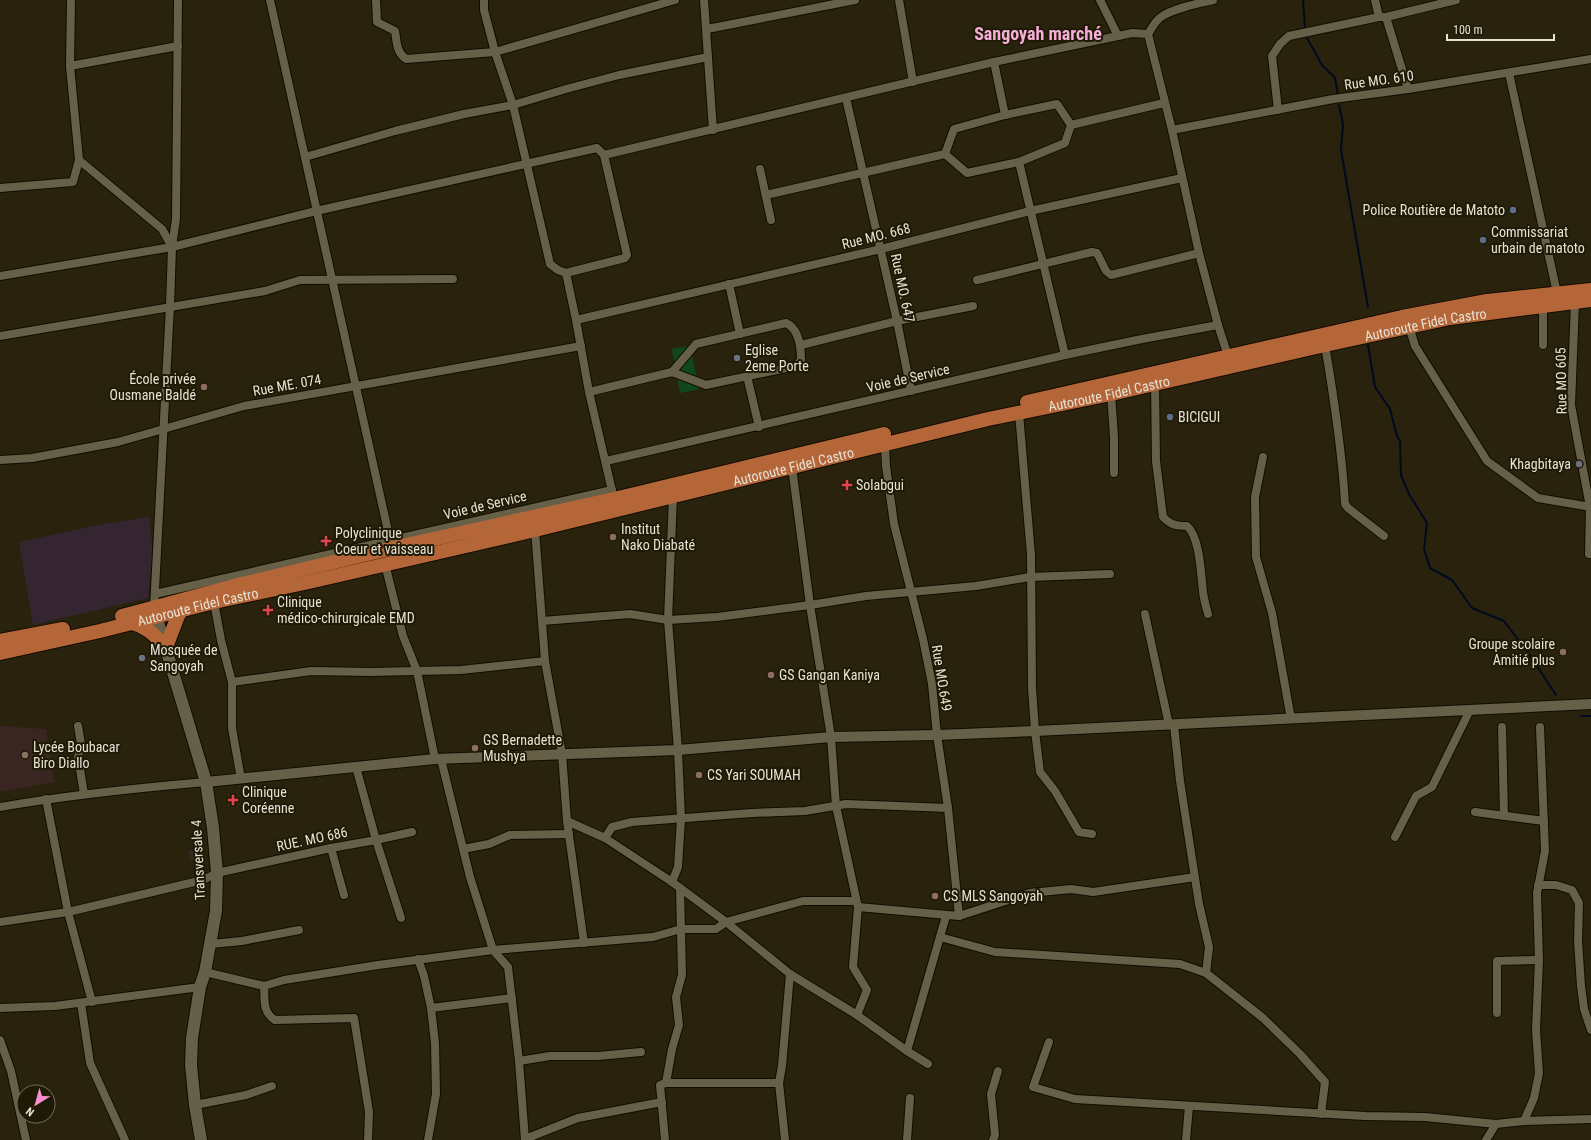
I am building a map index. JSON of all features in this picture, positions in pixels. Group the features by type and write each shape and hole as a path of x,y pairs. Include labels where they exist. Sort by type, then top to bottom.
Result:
{"highway":[{"name":"Autoroute Fidel Castro","path":"0,641 97,622 155,607 241,579 296,566 1228,356 1487,301 1591,290"},
{"name":"Autoroute Fidel Castro","path":"0,653 132,623 155,607 181,611 214,602 535,530 885,444 1409,326 1472,315 1591,300"},
{"path":"132,623 150,630 166,647 181,611"}],"main road":[{"name":"Transversale 4","path":"155,607 206,782 213,828 217,874 216,911 211,944 200,987 192,1038 191,1066 195,1105 201,1140"}],"street":[{"path":"0,188 73,182 79,160 70,66 71,0"},
{"path":"155,607 172,247 176,219 178,0"},
{"path":"270,0 390,540"},
{"path":"376,0 377,22 395,31 400,55 406,59 495,52 675,0"},
{"path":"0,276 172,247 316,211 526,165 596,148 604,155 627,255 625,258 566,273 558,270 550,264 526,165 513,105 495,52 484,10 484,0"},
{"path":"704,0 713,130"},
{"path":"707,30 855,0"},
{"path":"899,0 913,82"},
{"path":"1100,0 1118,36"},
{"path":"1212,0 1172,12 1161,17 1153,25 1148,34 1164,103 1172,130 1199,253 1218,325 1228,356"},
{"path":"1375,0 1383,17 1408,89"},
{"path":"1278,110 1272,56 1280,44 1289,36 1383,17 1456,0"},
{"path":"604,155 994,62 1132,33 1148,34"},
{"path":"70,66 178,46"},
{"path":"305,157 457,116 513,105 566,88 619,75 708,57"},
{"name":"Rue MO. 610","path":"1172,130 1333,99 1509,73 1591,58"},
{"path":"994,62 1005,115"},
{"path":"1509,73 1557,293"},
{"name":"Rue MO. 647","path":"846,98 881,249 911,391"},
{"path":"1071,125 1164,103"},
{"path":"945,154 954,129 1005,115 1057,104 1071,125"},
{"path":"945,154 966,173 1019,162 1065,143 1071,125"},
{"path":"766,194 945,154"},
{"path":"79,160 162,229 172,247"},
{"path":"1019,162 1042,264 1055,309 1065,355"},
{"path":"760,169 771,220"},
{"name":"Rue MO. 668","path":"576,320 881,249 1030,211 1182,178"},
{"path":"977,280 1095,252 1106,271 1111,275 1199,253"},
{"path":"566,273 590,392 613,494"},
{"path":"0,336 265,291 300,280 333,281 453,279"},
{"path":"729,284 740,334"},
{"name":"Rue MO 605","path":"1574,302 1571,405 1590,507 1589,554"},
{"path":"1543,305 1543,345"},
{"path":"801,345 897,322 973,306"},
{"path":"590,392 672,372 706,385 796,366 801,360 801,345 793,329 786,323 696,344 672,372"},
{"name":"Voie de Service","path":"606,461 759,427 1065,355 1142,338 1218,325"},
{"path":"1409,326 1415,346 1487,461 1538,498 1590,507"},
{"path":"1325,345 1342,457 1345,504 1384,536"},
{"name":"Rue ME. 074","path":"0,460 32,458 110,444 244,406 581,346"},
{"path":"747,376 759,427"},
{"path":"1155,383 1156,461 1163,517 1175,526 1187,526 1192,530 1200,560 1203,593 1208,614"},
{"path":"1111,394 1114,437 1114,472"},
{"path":"1019,413 1031,555 1031,665 1035,731 1040,772 1055,791 1079,832 1092,834"},
{"name":"Rue MO.649","path":"885,444 886,466 894,524 923,639 932,684 937,735 948,808 958,916"},
{"path":"1263,457 1255,497 1256,557 1272,613 1292,719"},
{"path":"792,468 810,605 831,737 836,806 857,904 853,967 867,990 857,1015"},
{"path":"672,882 678,867 681,819 678,750 668,620 673,496"},
{"path":"535,530 545,661 562,754 567,821 584,943"},
{"name":"Voie de Service","path":"296,566 390,540 441,533"},
{"path":"385,564 403,636 416,671 438,759 464,849 470,877 493,950 508,967 519,1061 525,1140 578,1118 662,1102"},
{"path":"542,621 630,614 668,620 717,617 866,596 976,586 1030,577 1110,574"},
{"path":"214,602 221,640 232,682 232,728 241,778"},
{"path":"1145,614 1171,725 1199,904 1209,947 1206,973"},
{"path":"232,682 311,671 461,670 545,661"},
{"path":"0,807 46,799 142,787 438,759 678,750 831,737 1035,731 1591,704"},
{"path":"1395,837 1416,796 1432,787 1470,710"},
{"path":"78,726 81,739 78,757 84,794"},
{"path":"1502,727 1504,816"},
{"path":"1524,1121 1534,1098 1539,1073 1536,1030 1539,960 1537,893 1545,851 1540,727"},
{"path":"356,766 376,840 401,918"},
{"path":"46,799 68,912 92,1002"},
{"path":"605,838 612,827 632,822 805,810 846,804 948,808"},
{"path":"1475,812 1544,821"},
{"path":"567,821 605,838 672,882 726,922 790,974 857,1015 907,1051 928,1064"},
{"name":"RUE. MO 686","path":"0,922 68,912 203,880 217,874 331,848 412,832"},
{"path":"464,849 489,844 510,835 569,834"},
{"path":"331,848 344,895"},
{"path":"205,972 264,986 284,980 493,950 653,937 680,929 716,929 726,922 803,901 857,904 946,916 958,916 1030,894 1071,889 1093,892 1195,878"},
{"path":"1538,885 1556,885 1572,890 1579,903 1578,941 1581,986 1584,1009 1591,1030"},
{"path":"666,1083 672,1049 679,1025 676,998 682,975 680,888"},
{"path":"907,1051 946,916"},
{"path":"211,944 242,941 299,930"},
{"path":"940,937 995,952 1180,964 1206,973 1263,1018 1300,1054 1325,1082 1321,1114"},
{"path":"418,960 424,976 431,1008 435,1043 436,1094 428,1140"},
{"path":"1497,1013 1497,961 1539,960"},
{"path":"785,1140 779,1083 782,1066 790,974"},
{"path":"264,986 266,1012 275,1020 354,1018 369,1112 368,1140"},
{"path":"0,1008 55,1006 200,987"},
{"path":"431,1008 512,998"},
{"path":"81,1003 90,1063 125,1140"},
{"path":"0,1040 11,1071 26,1140"},
{"path":"1049,1042 1034,1088 1075,1098 1321,1114 1425,1117 1496,1124 1524,1121 1591,1119"},
{"path":"519,1061 550,1056 598,1056 641,1052"},
{"path":"993,1140 995,1136 991,1094 998,1071"},
{"path":"665,1140 660,1085 666,1083 779,1083"},
{"path":"195,1105 246,1094 272,1086"},
{"path":"907,1140 910,1098"},
{"path":"1186,1140 1189,1106"},
{"path":"1486,1140 1496,1124"}],"shaded area":[{"path":"149,517 153,553 148,598 33,625 19,542 103,524"},
{"name":"Lycée Boubacar Biro Diallo","path":"0,726 46,729 54,782 0,792"},
{"path":"200,848 202,857 190,860 188,851"}],"green space":[{"path":"690,346 699,389 680,393 672,349"}],"waterway":[{"path":"1303,0 1305,28"},
{"path":"1306,36 1322,65 1335,78 1338,95"},
{"path":"1339,105 1343,124 1341,150 1368,307"},
{"path":"1368,345 1375,387 1390,409 1397,436 1400,441 1401,475 1409,494 1427,523 1424,549 1430,568 1452,580 1472,608 1504,621 1529,654 1556,695"},
{"path":"1581,716 1591,716"}],"place":[{"name":"Police Routière de Matoto","path":"1513,210"},
{"name":"Commissariat urbain de matoto","path":"1483,240"},
{"name":"Eglise 2eme Porte","path":"737,358"},
{"name":"École privée Ousmane Baldé","path":"204,387"},
{"name":"BICIGUI","path":"1170,417"},
{"name":"Khagbitaya","path":"1579,464"},
{"name":"Solabgui","path":"847,485"},
{"name":"Institut Nako Diabaté","path":"613,537"},
{"name":"Polyclinique Coeur et vaisseau","path":"326,541"},
{"name":"Clinique médico-chirurgicale EMD","path":"268,610"},
{"name":"Groupe scolaire Amitié plus","path":"1563,652"},
{"name":"Mosquée de Sangoyah","path":"142,658"},
{"name":"GS Gangan Kaniya","path":"771,675"},
{"name":"GS Bernadette Mushya","path":"475,748"},
{"name":"Lycée Boubacar Biro Diallo","path":"25,755"},
{"name":"CS Yari SOUMAH","path":"699,775"},
{"name":"Clinique Coréenne","path":"233,800"},
{"name":"CS MLS Sangoyah","path":"935,896"}],"district":[{"name":"Sangoyah marché","path":"1038,33"}]}
